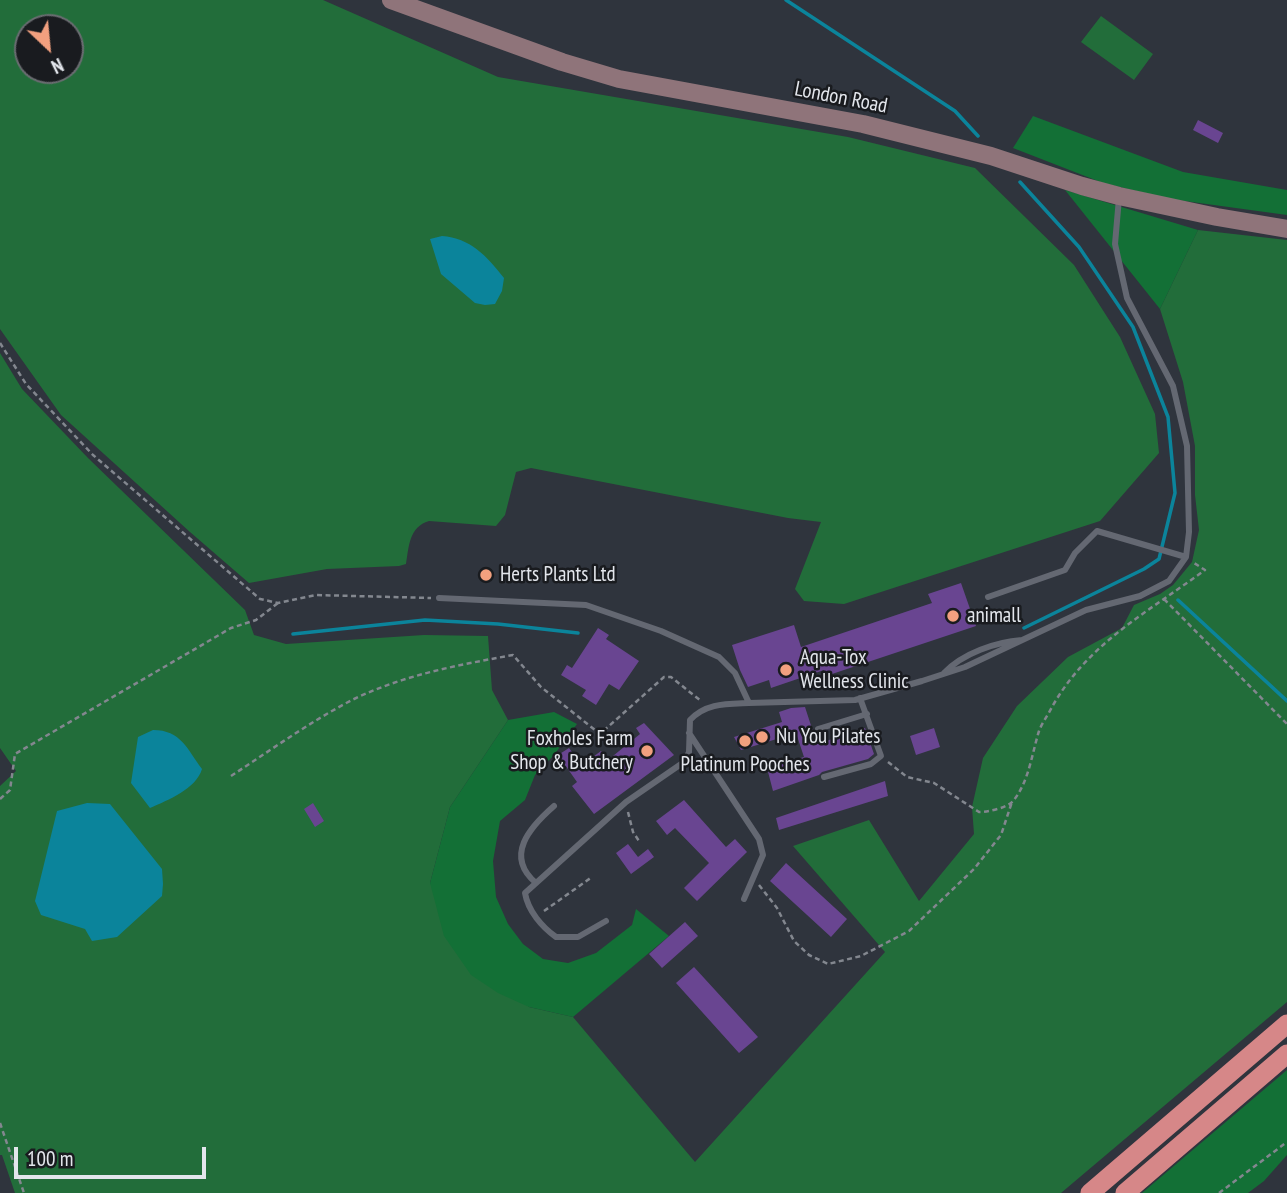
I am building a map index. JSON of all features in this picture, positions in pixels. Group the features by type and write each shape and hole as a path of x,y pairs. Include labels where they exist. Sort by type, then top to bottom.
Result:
{"highway":[{"path":"1090,1193 1287,1024"},
{"path":"1125,1193 1287,1054"}],"main road":[{"name":"London Road","path":"391,0 562,62 619,79 863,124 991,156 1119,196 1287,229"}],"lane":[{"path":"606,921 578,937 556,937 536,917 527,902 526,893 626,802 687,758 690,720 699,711 709,707 749,703 860,698 965,667 1086,610 1153,590 1169,581 1185,557 1189,531 1187,446 1173,386 1127,298 1115,244 1119,196"},
{"path":"988,597 1065,570 1075,553 1097,531 1185,557"},
{"path":"439,598 586,605 661,631 719,657 735,673 749,703"},
{"path":"824,777 871,764 881,756 860,698"},
{"path":"818,729 867,714"},
{"path":"688,731 759,839 763,855 744,899"},
{"path":"536,883 525,874 522,867 520,859 523,844 530,830 554,806"}],"path":[{"path":"0,343 26,384 93,455 260,599 278,603 316,595 439,598"},
{"path":"753,878 777,908 794,941 809,955 828,964 862,956 909,931 974,870 1001,835 1012,803 1025,779 1040,728 1066,682 1099,647 1129,622 1165,600 1205,570 1185,557"},
{"path":"1153,590 1287,724"},
{"path":"0,799 10,790 15,754 231,628 256,620 278,603"},
{"path":"231,776 325,714 356,698 412,676 513,655 541,687 600,734 664,677 671,677 709,707"},
{"path":"881,756 907,776 934,783 979,812 987,812 1012,803"},
{"path":"626,802 629,821 639,841"},
{"path":"536,917 592,877"},
{"path":"0,1123 24,1193"},
{"path":"1219,1193 1287,1142"}],"green space":[{"path":"0,0 323,0 498,77 848,137 975,168 1074,265 1120,337 1155,414 1159,453 1100,521 844,604 804,601 795,589 821,522 788,518 531,468 516,472 505,515 496,526 429,521 414,532 406,564 327,569 249,583 61,415 0,329"},
{"path":"1101,16 1153,54 1134,80 1081,42"},
{"path":"1033,116 1183,172 1287,190 1287,215 1170,199 1103,183 1013,148"},
{"path":"1065,190 1198,230 1160,309"},
{"path":"1198,230 1287,240 1287,1002 1061,1193 15,1193 0,1155 0,786 16,771 0,748 0,353 22,389 88,458 245,610 254,635 286,644 424,635 488,636 492,690 508,720 450,807 430,883 529,1007 573,1017 695,1162 885,952 793,846 869,820 919,901 974,834 972,807 983,758 1017,706 1068,657 1122,628 1134,605 1173,585 1192,562 1199,530 1195,495 1195,446 1183,382 1160,309"},
{"path":"554,712 577,724 535,775 525,800 500,821 493,861 496,897 508,924 523,944 543,959 568,963 596,953 632,925 636,909 669,936 573,1017 529,1007 498,993 471,975 444,936 430,883 450,807 508,720"},
{"path":"1287,1070 1287,1155 1264,1181 1248,1193 1142,1193"}],"water":[{"path":"442,236 469,244 491,262 504,278 502,291 495,304 475,303 441,274 430,239"},
{"path":"153,730 177,737 202,769 188,788 150,808 131,783 138,737"},
{"path":"87,803 110,804 162,869 163,884 162,896 117,937 92,941 85,929 41,915 35,901 57,811"}],"building":[{"path":"1198,120 1223,133 1218,143 1193,130"},
{"path":"961,583 976,626 826,676 824,670 771,688 769,680 748,687 740,670 732,645 794,625 801,647 932,603 928,594"},
{"path":"598,628 609,635 606,639 639,661 619,690 609,684 596,705 582,696 586,690 561,675 567,665 572,668"},
{"path":"805,707 817,744 865,728 874,754 868,759 822,772 773,791 767,768 804,757 796,733 741,750 734,737 782,722 779,712"},
{"path":"644,723 674,755 594,814 572,786 577,782 558,755 569,748 582,765 601,751 608,760 640,734 636,728"},
{"path":"934,728 940,747 916,755 910,736"},
{"path":"885,781 888,796 779,830 776,818"},
{"path":"684,800 726,847 735,839 747,852 697,901 684,888 709,863 675,828 667,835 656,821"},
{"path":"313,803 324,821 315,827 304,809"},
{"path":"628,844 638,857 648,849 654,857 631,874 616,853"},
{"path":"786,863 847,919 831,937 770,881"},
{"path":"685,922 698,936 662,968 649,954"},
{"path":"694,967 758,1037 739,1053 676,983"}],"waterway":[{"path":"786,0 955,111 978,136"},
{"path":"1020,182 1079,247 1133,327 1168,417 1175,493 1159,559 1024,628"},
{"path":"1178,600 1287,701"},
{"path":"293,634 425,620 498,624 578,633"}],"place":[{"name":"Herts Plants Ltd","path":"486,575"},
{"name":"animall","path":"953,616"},
{"name":"Aqua-Tox Wellness Clinic","path":"786,670"},
{"name":"Nu You Pilates","path":"762,737"},
{"name":"Platinum Pooches","path":"745,741"},
{"name":"Foxholes Farm Shop & Butchery","path":"647,751"}]}
